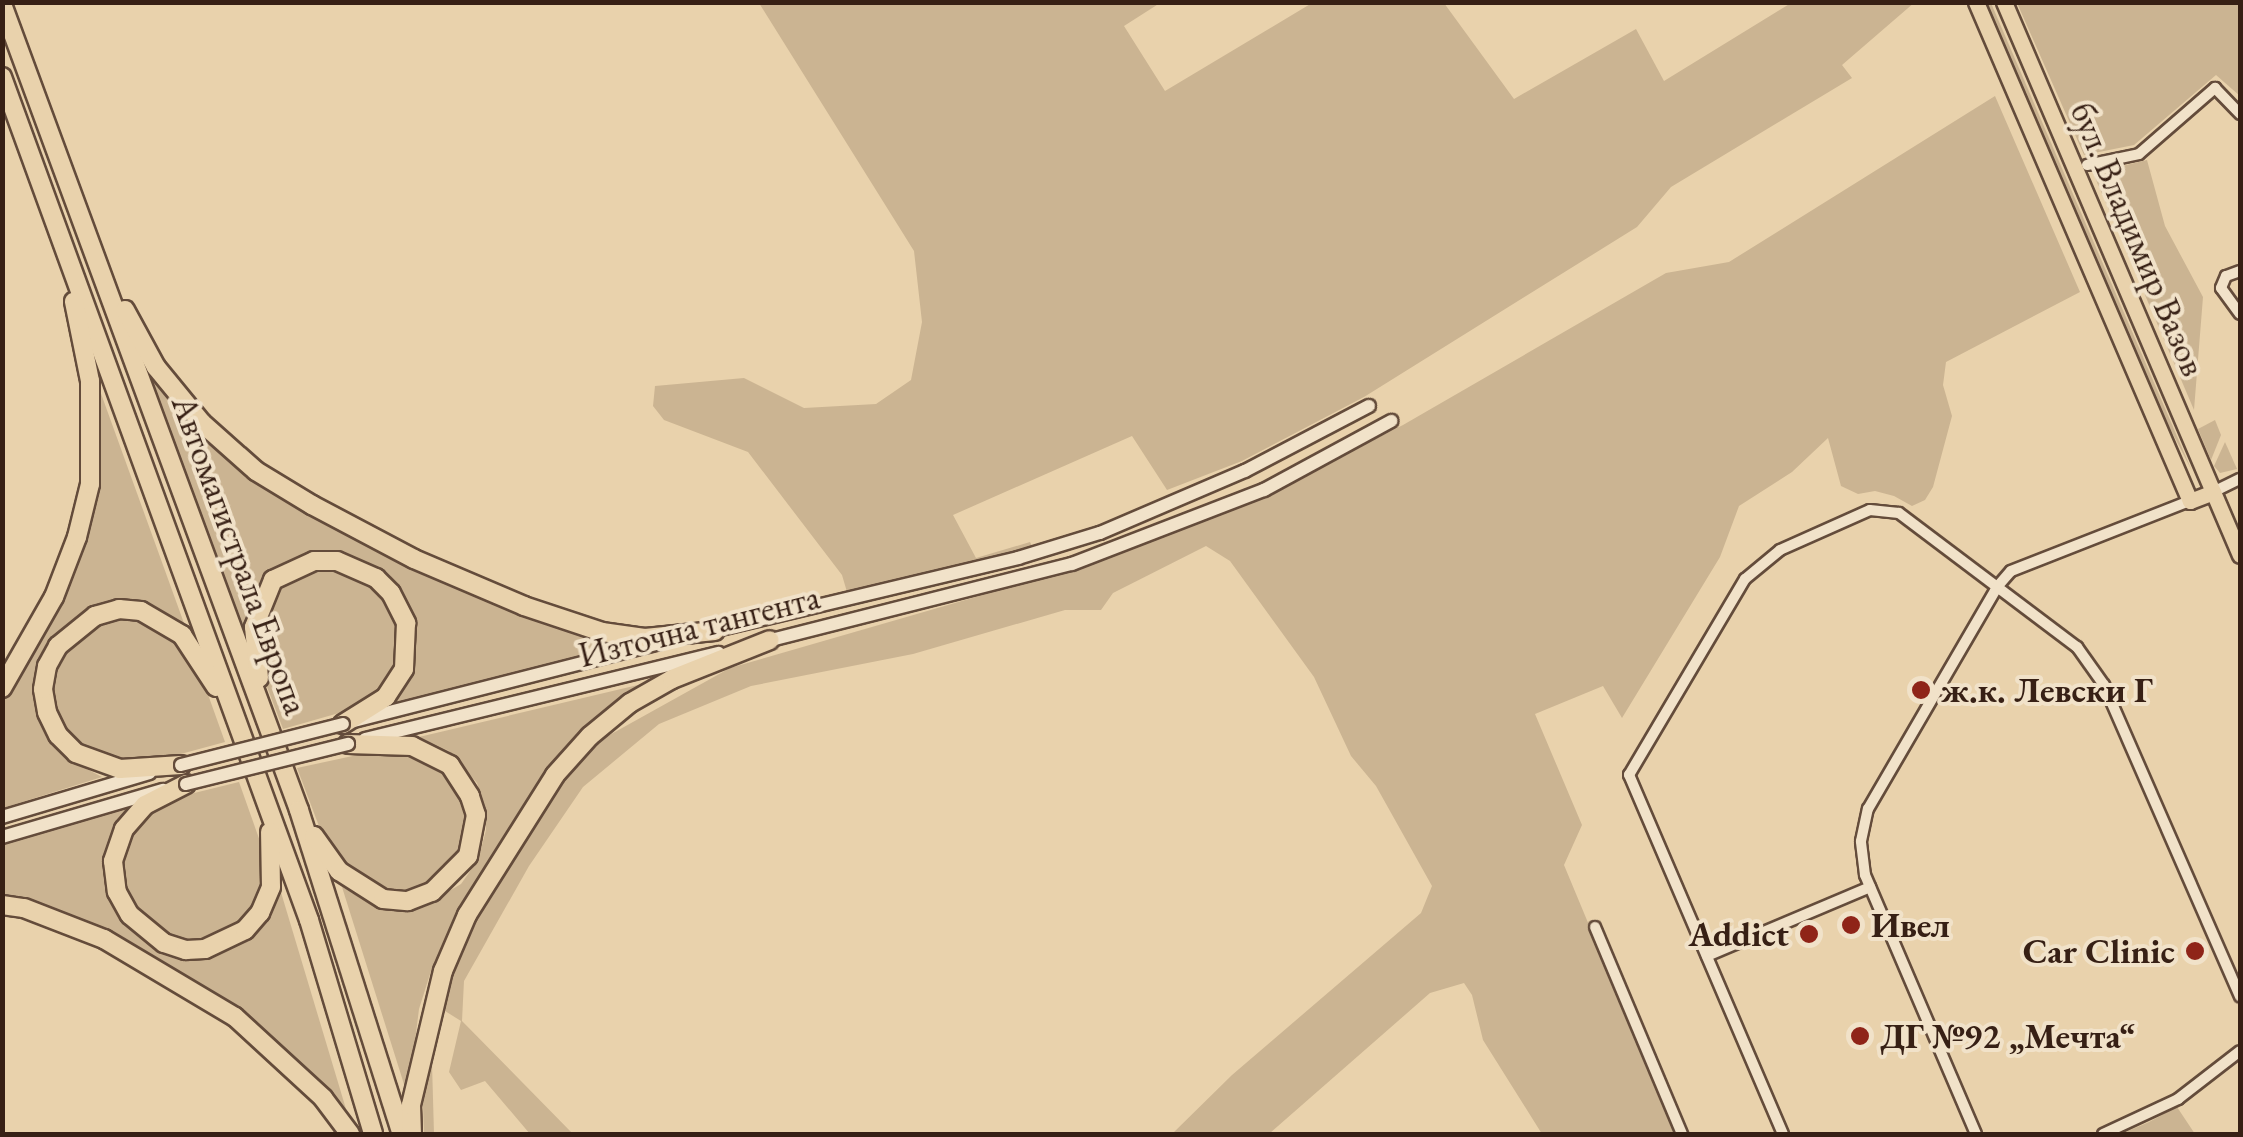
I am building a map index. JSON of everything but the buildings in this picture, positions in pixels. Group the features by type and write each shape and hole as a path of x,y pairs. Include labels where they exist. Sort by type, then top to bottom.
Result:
{"highway":[{"name":"Автомагистрала Европа","path":"2,4 299,810 402,1134"},
{"name":"Автомагистрала Европа","path":"2,78 331,984 373,1134"},
{"path":"73,196 118,298 156,367 202,422 256,471 414,559 524,606 602,632 630,636 714,631"},
{"path":"2,688 54,597 77,538 90,484 88,364 51,210"},
{"path":"265,718 254,627 262,600 273,580 294,567 338,561 376,578 391,594 406,623 408,644 404,669 386,696 343,724"},
{"path":"184,774 120,770 76,753 58,735 43,688 47,666 76,628 119,609 142,611 167,623 196,653 238,724"},
{"path":"412,1134 411,1105 443,971 467,915 555,775 590,736 630,703 672,678 770,640"},
{"path":"299,810 339,870 384,899 408,901 432,892 468,856 476,814 470,796 450,765 412,746 348,744"},
{"path":"184,774 145,805 124,829 113,861 117,892 130,916 147,933 186,950 227,942 260,913 273,866 267,802"},
{"path":"2,905 24,908 104,939 235,1016 323,1098 350,1134"}],"main road":[{"name":"бул. Владимир Вазов","path":"1976,2 2190,501"},
{"name":"бул. Владимир Вазов","path":"2004,2 2240,555"},
{"path":"2190,501 2213,492"}],"street":[{"path":"2086,165 2139,154 2215,88 2240,114"},
{"path":"2240,270 2226,276 2221,288 2240,314"},
{"name":"Източна тангента","path":"2,837 343,724 944,577 1100,532 1245,472 1370,406"},
{"name":"Източна тангента","path":"2,817 184,774 348,744 1072,564 1264,490 1390,421"},
{"path":"2213,492 2240,480"},
{"path":"1976,1134 1870,887 1861,841 1868,809 1997,587 2021,564 2190,501"},
{"path":"1783,1134 1629,775 1745,579 1780,550 1878,508 1899,513 2077,646 2104,685 2240,998"},
{"path":"1708,956 1870,887"},
{"path":"1595,926 1682,1134"},
{"path":"2103,1134 2178,1100 2240,1052"}],"shaded area":[{"path":"1915,2 1842,65 1852,78 1671,187 1637,227 1364,397 1242,461 1167,490 1132,436 953,515 976,558 1030,542 1033,548 847,592 842,575 748,452 664,420 653,406 655,386 744,378 804,408 876,404 911,380 922,322 914,251 759,3 1160,3 1124,26 1165,91 1312,3 1444,3 1514,99 1636,29 1664,81 1791,3"},
{"path":"1983,3 1991,3 2192,471 2146,382"},
{"path":"2017,3 2240,3 2240,96 2216,75 2134,145 2084,155"},
{"path":"1995,96 2080,292 1946,362 1943,385 1952,416 1933,487 1925,500 1912,506 1894,496 1875,491 1858,494 1841,486 1828,438 1792,472 1739,506 1720,557 1622,718 1603,686 1535,714 1582,825 1564,865 1676,1134 1542,1134 1483,1040 1472,995 1464,983 1430,993 1269,1134 1172,1134 1232,1075 1421,913 1432,886 1376,786 1351,756 1314,677 1230,561 1206,546 1113,593 1101,610 1065,610 913,654 751,686 659,724 583,787 529,866 464,981 462,1021 573,1134 530,1134 485,1081 461,1090 449,1072 461,1021 437,1006 472,917 543,803 588,747 730,668 1107,559 1240,507 1403,425 1666,273 1729,262"},
{"path":"2147,160 2165,226 2203,297 2194,410 2093,173"},
{"path":"121,312 204,433 395,554 644,643 371,712 396,695 414,624 390,579 340,555 301,557 275,572 261,589 254,676"},
{"path":"99,388 185,626 159,613 121,606 46,656 47,728 68,759 102,777 3,808 3,695 52,609 95,478"},
{"path":"2215,420 2221,435 2211,460 2198,429"},
{"path":"2225,442 2237,469 2220,473 2214,466"},
{"path":"312,565 341,567 366,578 385,596 400,620 398,672 367,705 283,729 261,671 258,635 283,578"},
{"path":"141,620 174,636 201,675 225,742 166,758 122,763 91,757 61,726 52,702 56,675 67,650 86,629 113,621"},
{"path":"659,680 590,725 565,750 490,860 431,971 419,1009 408,1097 342,887 373,905 422,907 461,884 478,860 486,830 485,807 477,783 449,751 419,737"},
{"path":"401,749 443,764 467,798 469,838 451,874 406,898 364,887 328,850 297,768"},
{"path":"239,782 268,864 262,899 251,918 199,947 154,933 119,892 124,837 143,812 178,797"},
{"path":"157,794 111,852 128,921 205,953 234,945 258,923 280,889 346,1109 281,1045 196,989 3,900 3,840"},
{"path":"431,1028 434,1134 424,1134 422,1077"},
{"path":"2177,1107 2195,1134 2121,1134 2149,1122"}],"place":[{"name":"ж.к. Левски Г","path":"1921,690"},
{"name":"Ивел","path":"1851,925"},
{"name":"Addict","path":"1809,934"},
{"name":"Car Clinic","path":"2195,951"},
{"name":"ДГ №92 „Мечта“","path":"1860,1036"}]}
